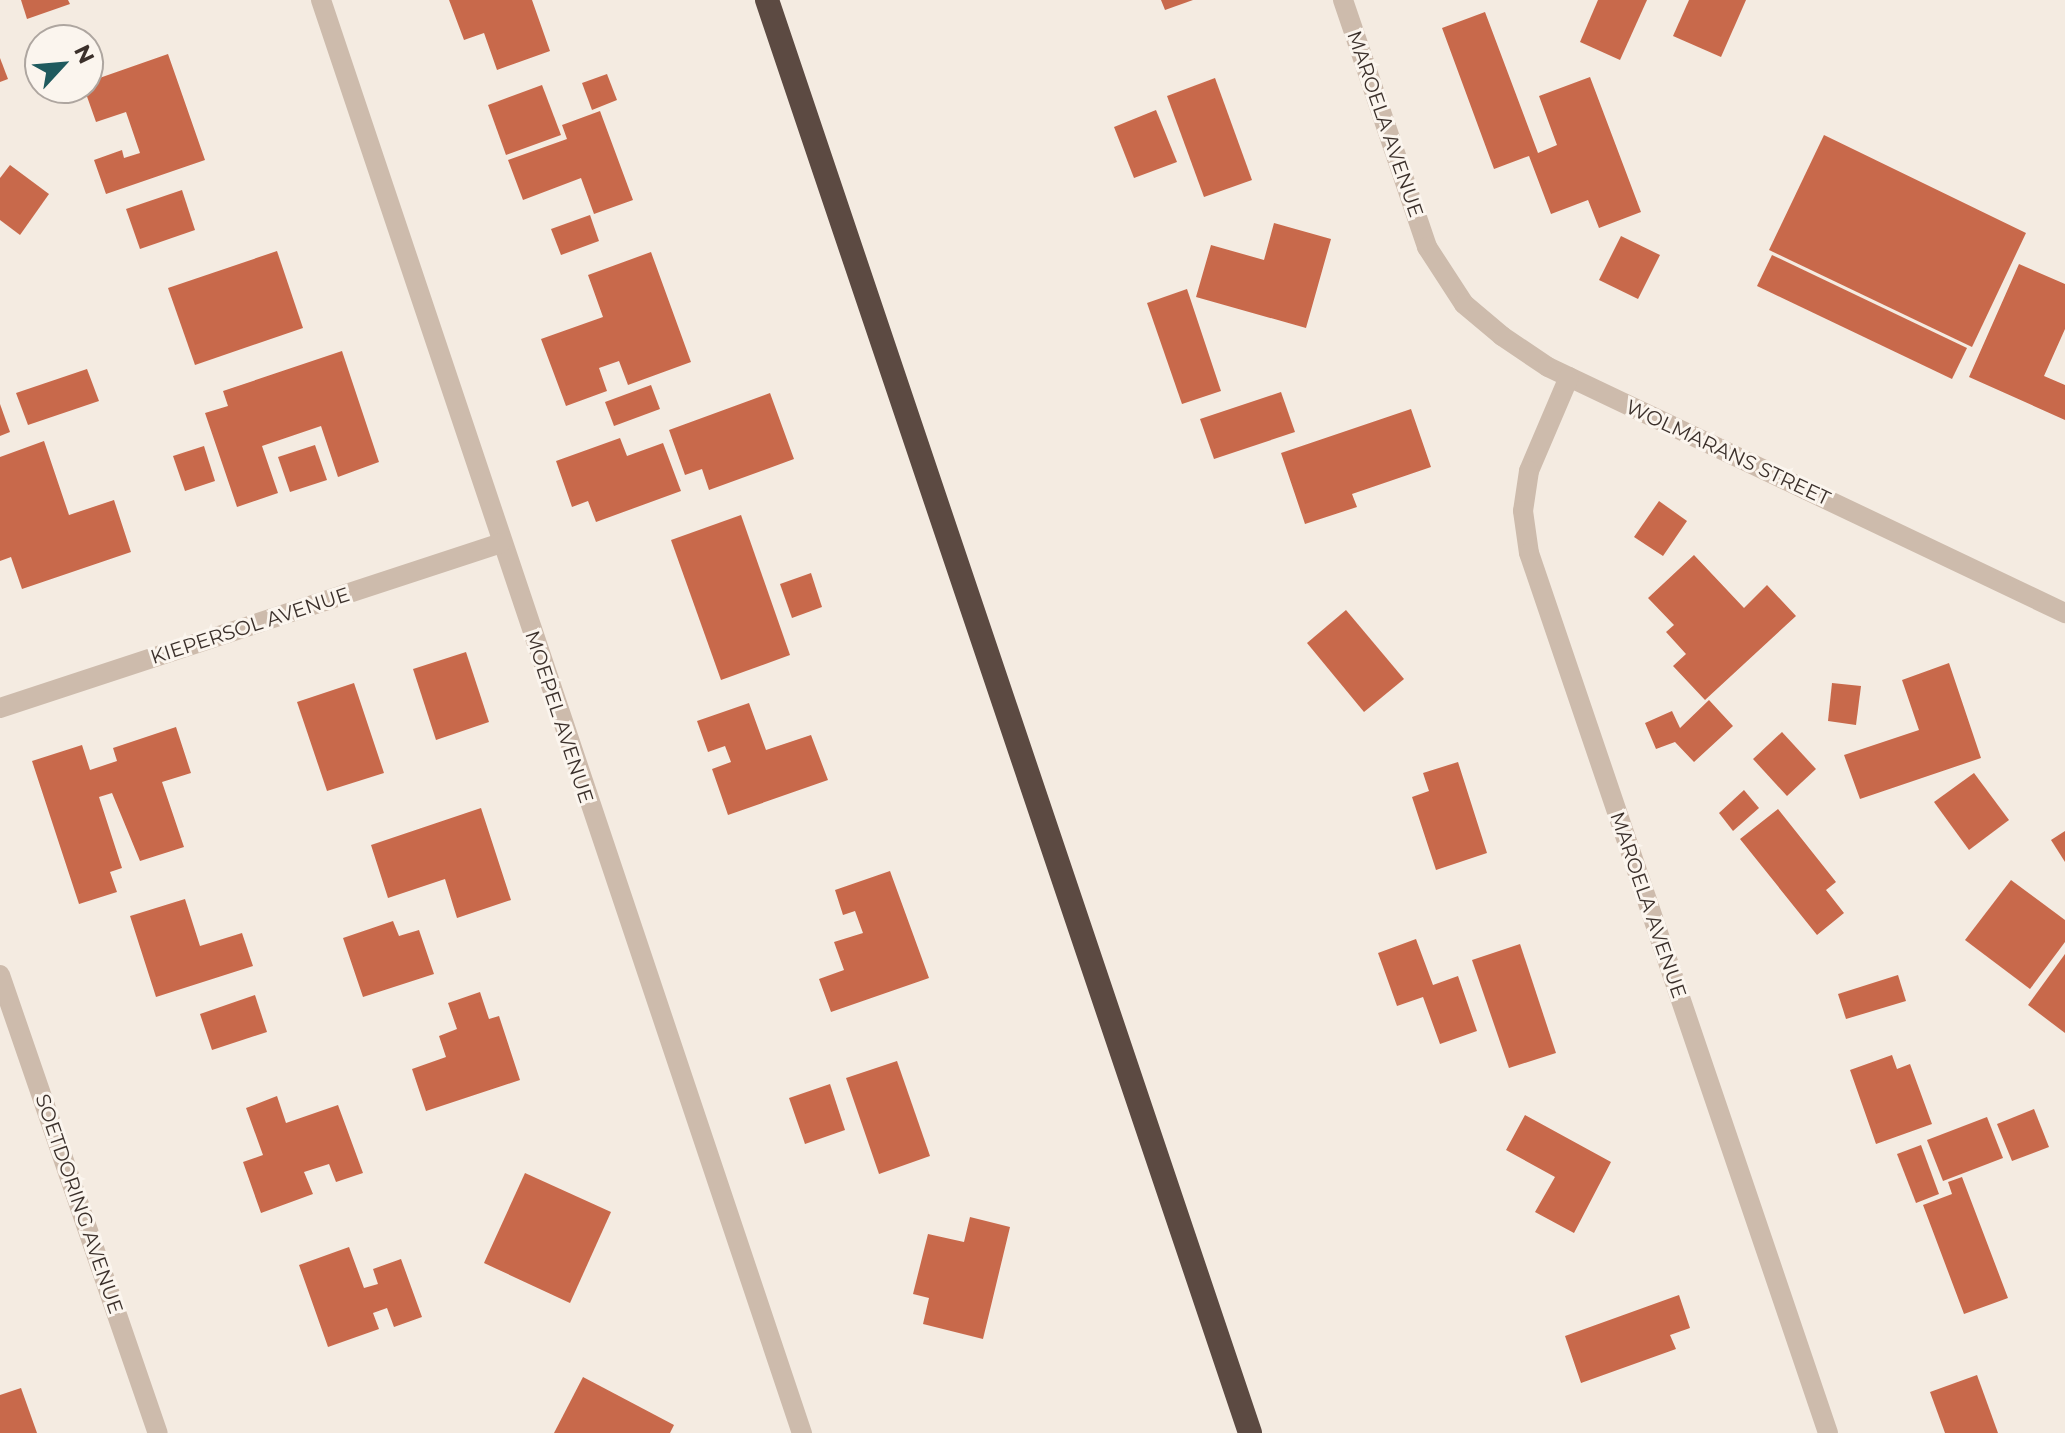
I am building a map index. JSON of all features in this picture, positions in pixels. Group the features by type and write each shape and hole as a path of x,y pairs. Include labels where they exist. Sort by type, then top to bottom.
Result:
{"highway":[{"path":"767,0 1250,1433"}],"street":[{"name":"MOEPEL AVENUE","path":"321,0 802,1433"},
{"name":"MAROELA AVENUE","path":"1343,0 1427,247"},
{"name":"WOLMARANS STREET","path":"1427,247 1464,304 1502,336 1569,377 2065,613"},
{"name":"MAROELA AVENUE","path":"1569,377 1529,471 1523,511 1529,553 1828,1433"},
{"name":"KIEPERSOL AVENUE","path":"0,708 501,543"},
{"name":"SOETDORING AVENUE","path":"0,975 158,1433"}],"building":[{"path":"21,0 68,0 70,4 27,19"},
{"path":"449,0 532,0 550,51 497,70 484,33 464,40"},
{"path":"1161,0 1193,0 1165,10"},
{"path":"1598,0 1647,0 1620,60 1580,42"},
{"path":"1689,0 1746,0 1721,57 1673,36"},
{"path":"1485,12 1538,153 1557,145 1539,96 1590,77 1641,212 1599,228 1588,200 1551,214 1529,156 1494,169 1442,28"},
{"path":"168,54 205,160 106,194 94,160 122,150 124,158 140,153 126,112 96,122 90,104 104,104 104,76"},
{"path":"0,58 8,79 0,82"},
{"path":"607,74 617,100 592,110 582,83"},
{"path":"1215,78 1252,180 1204,197 1167,96"},
{"path":"542,85 561,135 506,155 488,105"},
{"path":"1156,110 1177,162 1134,178 1114,127"},
{"path":"600,111 633,200 594,214 581,178 523,200 508,160 567,139 562,125"},
{"path":"1824,135 2026,233 1972,347 1769,250"},
{"path":"10,165 49,194 20,235 0,220 0,178"},
{"path":"182,190 195,230 140,249 126,209"},
{"path":"590,215 599,241 561,255 551,229"},
{"path":"1274,223 1331,239 1306,328 1196,297 1211,245 1264,260"},
{"path":"1621,236 1660,255 1638,299 1599,280"},
{"path":"277,251 303,328 195,365 168,288"},
{"path":"651,252 691,362 628,385 619,361 599,368 607,391 566,406 541,339 603,317 588,275"},
{"path":"1772,255 1967,348 1952,379 1757,286"},
{"path":"2019,264 2065,284 2065,329 2044,376 2065,385 2065,420 1969,377"},
{"path":"1187,289 1221,391 1182,404 1147,303"},
{"path":"342,351 379,462 338,477 321,426 262,446 278,493 237,507 205,413 228,406 223,391"},
{"path":"87,369 99,401 28,425 16,393"},
{"path":"651,385 660,409 614,426 605,402"},
{"path":"1281,392 1295,432 1214,459 1200,419"},
{"path":"770,393 794,459 709,490 702,469 685,475 669,430"},
{"path":"0,404 10,432 0,436"},
{"path":"1411,409 1431,467 1352,494 1357,507 1305,524 1281,453"},
{"path":"620,438 627,456 663,443 681,491 596,522 588,501 572,507 556,461"},
{"path":"44,441 69,515 114,500 131,552 22,589 11,557 0,561 0,457"},
{"path":"315,445 327,480 290,492 278,457"},
{"path":"204,446 215,481 185,491 173,456"},
{"path":"1659,501 1687,521 1663,556 1634,537"},
{"path":"741,515 790,655 721,680 671,540"},
{"path":"1694,555 1744,608 1767,585 1796,616 1705,700 1673,666 1686,654 1666,632 1674,625 1648,598"},
{"path":"811,573 822,607 792,618 780,584"},
{"path":"1346,610 1404,679 1364,712 1307,643"},
{"path":"466,652 489,722 436,740 413,669"},
{"path":"1949,663 1981,758 1860,799 1844,755 1919,730 1902,680"},
{"path":"354,683 384,773 327,791 297,702"},
{"path":"1832,683 1861,686 1856,725 1828,721"},
{"path":"1709,700 1733,726 1694,762 1675,742 1656,749 1645,723 1672,711 1680,728"},
{"path":"749,703 766,750 811,735 828,780 728,815 712,769 731,762 725,746 708,752 697,721"},
{"path":"176,727 191,773 162,782 184,847 140,861 112,793 99,797 122,868 110,872 117,892 79,904 32,761 82,745 90,770 117,761 113,748"},
{"path":"1782,732 1816,769 1787,796 1753,759"},
{"path":"1458,762 1487,853 1436,870 1412,797 1429,791 1423,773"},
{"path":"1974,773 2009,820 1969,850 1934,802"},
{"path":"1744,790 1759,808 1733,831 1719,813"},
{"path":"481,808 511,900 457,918 445,879 388,898 371,845"},
{"path":"1778,809 1836,882 1826,890 1844,913 1817,935 1740,839"},
{"path":"2065,831 2065,862 2051,840"},
{"path":"890,871 929,978 831,1012 819,979 844,970 834,942 863,933 855,911 843,915 835,890"},
{"path":"2011,880 2065,920 2065,942 2030,989 1965,940"},
{"path":"185,899 200,946 242,933 253,966 156,997 130,916"},
{"path":"393,921 399,936 419,930 434,974 363,997 343,938"},
{"path":"1416,939 1433,985 1458,976 1477,1031 1440,1044 1423,997 1397,1006 1378,953"},
{"path":"1520,944 1556,1053 1509,1068 1472,960"},
{"path":"2065,954 2065,1033 2028,1005"},
{"path":"1898,975 1906,1001 1846,1019 1838,994"},
{"path":"480,992 489,1019 499,1016 520,1080 426,1111 412,1069 446,1057 439,1036 457,1029 448,1003"},
{"path":"255,995 267,1032 212,1050 200,1014"},
{"path":"1892,1055 1897,1069 1910,1064 1932,1124 1876,1144 1850,1070"},
{"path":"897,1061 930,1156 879,1174 846,1078"},
{"path":"830,1084 845,1130 805,1144 789,1098"},
{"path":"277,1096 286,1123 338,1105 363,1173 336,1182 329,1164 304,1172 313,1194 261,1213 243,1162 263,1155 246,1108"},
{"path":"2034,1109 2049,1147 2012,1161 1997,1124"},
{"path":"1525,1115 1611,1162 1574,1233 1535,1212 1555,1177 1506,1150"},
{"path":"1987,1117 2003,1158 1943,1181 1927,1140"},
{"path":"1921,1145 1939,1194 1916,1203 1897,1154"},
{"path":"525,1173 611,1212 570,1303 484,1263"},
{"path":"1962,1177 2008,1298 1964,1314 1923,1205 1952,1194 1948,1182"},
{"path":"970,1217 1010,1227 983,1339 923,1324 929,1298 913,1294 928,1234 964,1242"},
{"path":"349,1247 364,1288 378,1284 373,1269 401,1259 422,1317 394,1327 387,1308 373,1313 379,1329 328,1347 299,1265"},
{"path":"1679,1295 1690,1328 1670,1335 1676,1349 1581,1383 1565,1336"},
{"path":"1977,1375 1998,1433 1945,1433 1930,1392"},
{"path":"583,1377 674,1425 670,1433 554,1433"},
{"path":"21,1388 37,1433 0,1433 0,1395"}]}
